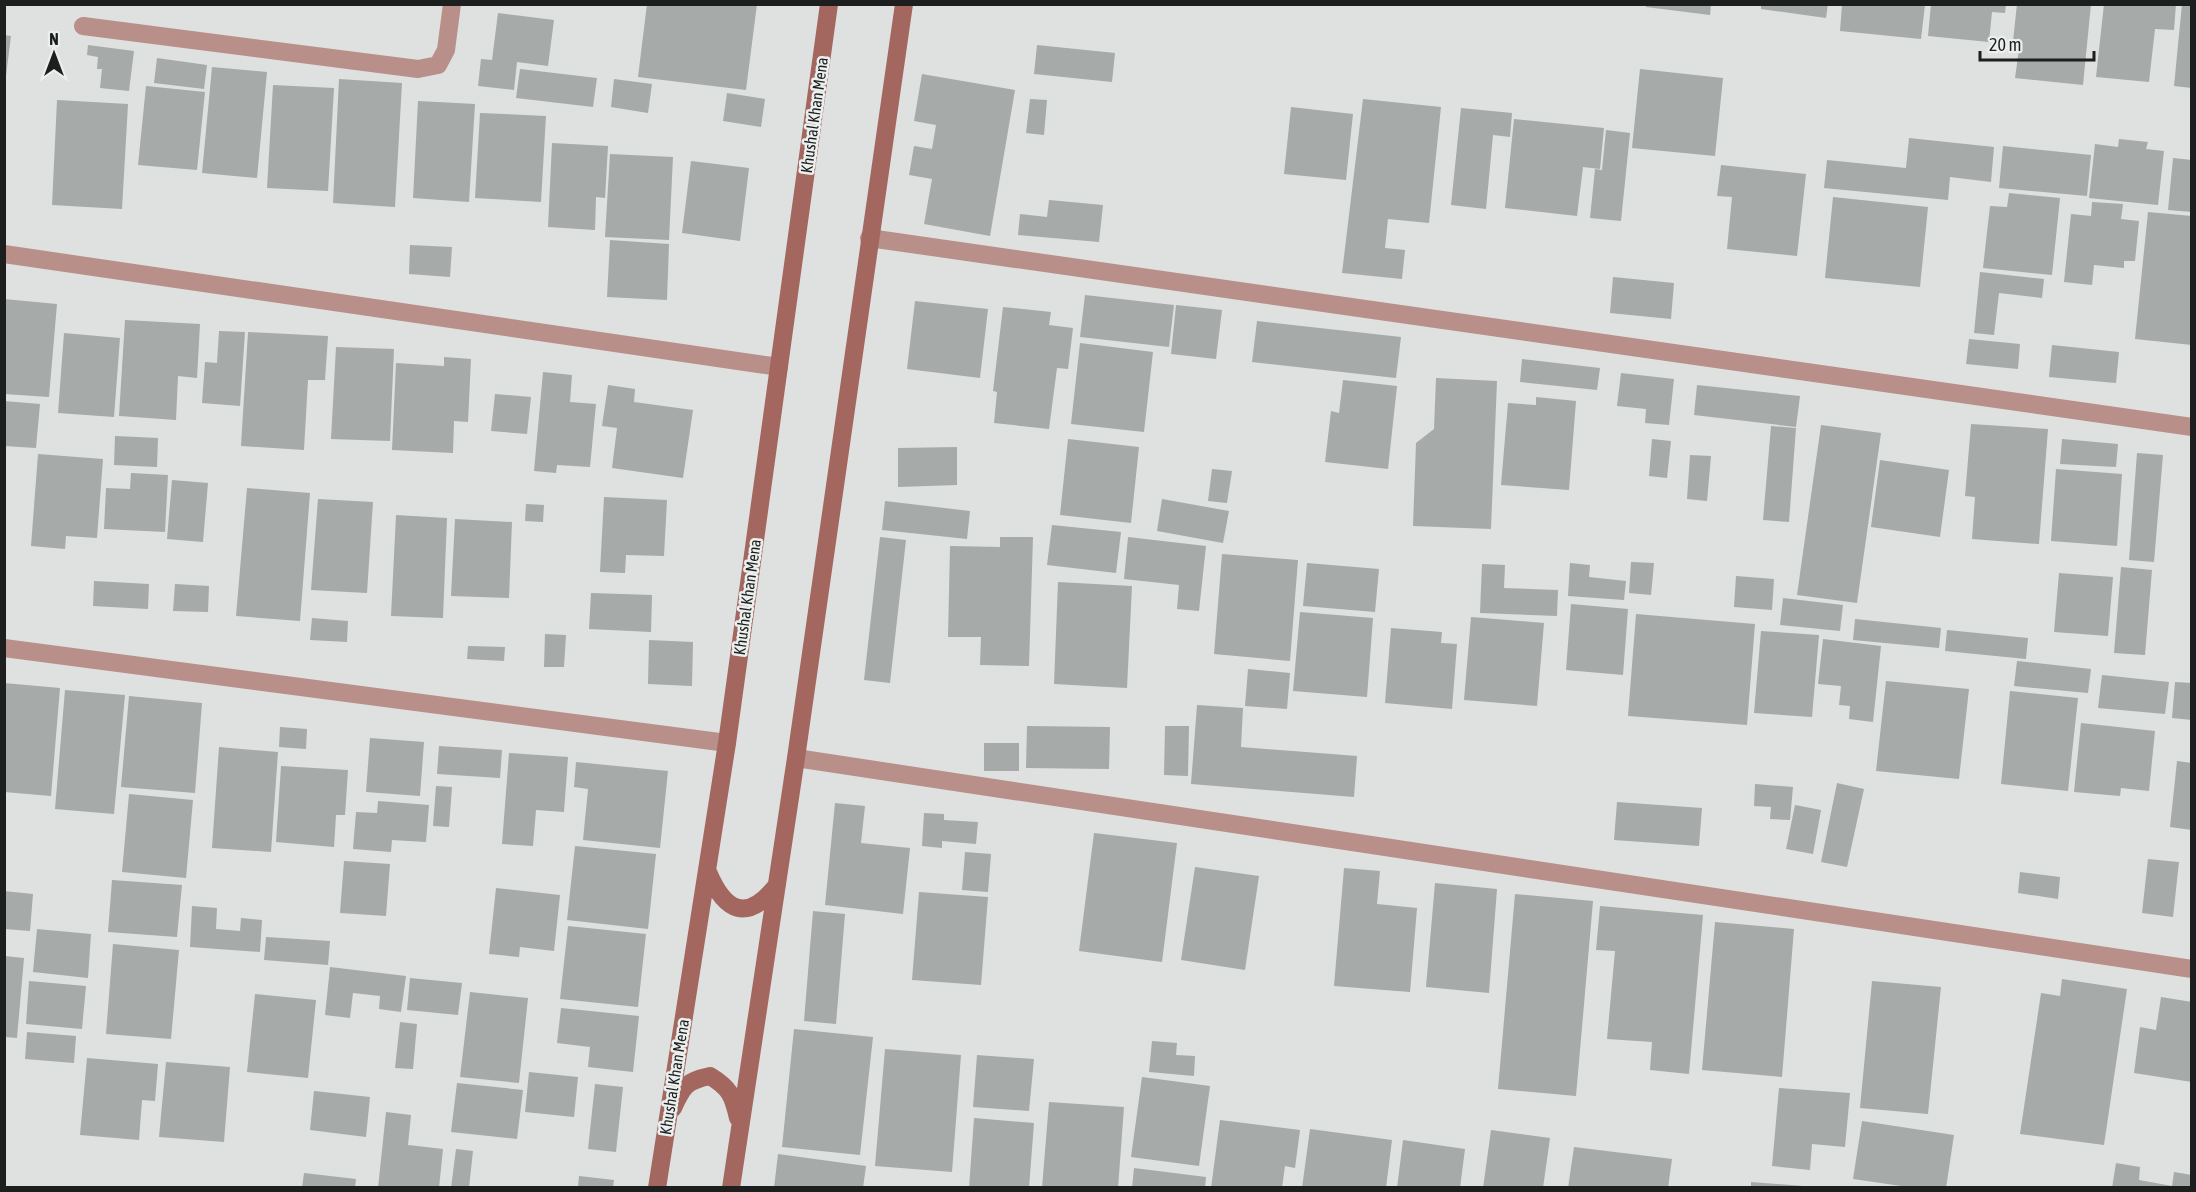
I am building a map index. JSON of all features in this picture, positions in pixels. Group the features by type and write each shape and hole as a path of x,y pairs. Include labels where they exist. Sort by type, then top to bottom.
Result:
{"street":[{"path":"83,26 418,69 438,65 446,50 452,4"},
{"name":"Khushal Khan Mena","path":"657,1188 727,744 829,4"},
{"path":"731,1188 739,1123 796,758 904,4"},
{"path":"869,238 2192,427"},
{"path":"4,254 779,367"},
{"path":"4,648 727,744"},
{"path":"796,758 2192,969"},
{"path":"707,871 716,892 727,904 741,908 754,907 766,899 777,885"},
{"path":"667,1119 679,1095 692,1079 710,1076 726,1086 734,1100 739,1123"}],"building":[{"path":"647,4 757,4 746,90 638,77"},
{"path":"1647,4 1711,4 1710,15 1646,7"},
{"path":"1761,4 1828,4 1826,18 1761,9"},
{"path":"1931,4 2006,4 2005,13 1992,12 1989,42 1928,36"},
{"path":"2017,4 2091,4 2083,85 2015,78 2020,42 2013,41"},
{"path":"2104,4 2176,4 2174,30 2155,29 2149,82 2096,77"},
{"path":"2182,4 2192,4 2192,88 2174,86"},
{"path":"1842,5 1925,5 1921,39 1840,31"},
{"path":"498,13 554,20 548,66 517,62 514,90 478,86 481,59 492,60"},
{"path":"4,35 11,36 6,76 4,76"},
{"path":"88,45 134,51 129,91 100,88 102,69 97,69 98,57 87,55"},
{"path":"1037,45 1115,53 1112,82 1034,74"},
{"path":"157,58 207,65 204,89 154,83"},
{"path":"212,67 267,72 257,178 202,173"},
{"path":"520,69 597,78 593,107 516,98"},
{"path":"1640,69 1723,78 1715,156 1632,148"},
{"path":"922,74 1015,90 990,236 924,224 932,179 909,175 914,146 932,149 936,125 914,121"},
{"path":"339,79 402,83 395,207 333,203"},
{"path":"614,79 652,84 648,113 611,107"},
{"path":"273,85 334,88 328,191 267,188"},
{"path":"146,86 205,92 197,170 138,165"},
{"path":"727,93 765,99 761,127 723,121"},
{"path":"1030,99 1047,100 1044,135 1026,133"},
{"path":"1363,99 1441,107 1429,223 1388,219 1385,248 1405,250 1402,279 1342,273"},
{"path":"57,100 128,104 122,209 52,205"},
{"path":"418,101 475,104 469,202 413,198"},
{"path":"1291,107 1353,114 1346,180 1284,174"},
{"path":"1461,108 1512,113 1510,137 1493,135 1486,209 1451,205"},
{"path":"480,113 546,116 541,202 475,198"},
{"path":"1514,119 1604,128 1600,169 1583,167 1577,216 1505,208"},
{"path":"1606,130 1630,133 1621,221 1590,218 1595,169 1602,170"},
{"path":"1909,138 1994,147 1991,182 1950,177 1948,200 1824,188 1827,160 1906,168"},
{"path":"2119,139 2148,142 2146,149 2164,151 2158,205 2089,198 2095,144 2118,147"},
{"path":"552,143 608,146 605,198 596,197 595,230 548,227"},
{"path":"2003,146 2091,155 2087,196 1999,188"},
{"path":"610,154 673,157 669,240 605,237"},
{"path":"2173,158 2192,160 2192,212 2168,210"},
{"path":"691,161 749,168 740,241 682,233"},
{"path":"1721,165 1806,174 1797,256 1727,249 1732,197 1717,196"},
{"path":"2009,193 2060,198 2052,275 1983,268 1990,206 2007,207"},
{"path":"1833,197 1928,207 1920,287 1825,278"},
{"path":"1049,200 1103,205 1099,242 1018,235 1020,214 1047,217"},
{"path":"2092,202 2123,204 2121,219 2139,221 2135,261 2124,261 2124,268 2094,265 2092,285 2064,282 2071,214 2091,216"},
{"path":"2148,212 2192,216 2192,345 2135,339"},
{"path":"610,240 669,244 667,300 607,297"},
{"path":"410,245 452,247 450,277 409,274"},
{"path":"1980,272 2044,279 2042,298 1999,293 1994,335 1974,333"},
{"path":"1613,277 1674,283 1671,319 1610,313"},
{"path":"1085,295 1174,305 1169,347 1080,337"},
{"path":"4,299 57,304 49,397 4,394"},
{"path":"915,301 988,309 980,378 907,369"},
{"path":"1176,305 1222,310 1216,359 1171,354"},
{"path":"1003,307 1051,312 1049,325 1073,328 1068,369 1057,368 1049,429 994,423 997,392 993,391"},
{"path":"125,320 200,324 197,378 178,376 176,420 119,416"},
{"path":"1257,321 1401,337 1396,378 1252,362"},
{"path":"219,331 245,332 240,406 202,403 205,362 217,363"},
{"path":"248,332 328,336 325,380 308,380 304,450 241,446"},
{"path":"64,333 120,338 114,417 58,413"},
{"path":"1969,339 2020,344 2018,369 1966,364"},
{"path":"1080,343 1153,352 1144,432 1071,424"},
{"path":"2052,345 2119,352 2116,383 2049,377"},
{"path":"336,347 394,349 390,441 331,439"},
{"path":"444,357 471,359 468,422 454,421 453,453 392,450 396,363 444,366"},
{"path":"1522,359 1600,368 1597,390 1520,382"},
{"path":"543,372 572,375 570,402 596,404 590,467 557,465 556,473 534,471"},
{"path":"1621,373 1674,379 1669,425 1645,423 1646,409 1617,406"},
{"path":"1436,378 1497,381 1491,529 1413,526 1416,443 1434,429"},
{"path":"1343,380 1397,386 1388,469 1325,462 1331,411 1339,413"},
{"path":"608,385 635,389 634,402 693,410 683,478 612,468 617,428 602,426"},
{"path":"1697,385 1800,396 1796,427 1694,415"},
{"path":"495,394 531,397 527,434 491,431"},
{"path":"1536,397 1576,401 1569,490 1501,485 1508,403 1536,405"},
{"path":"4,401 40,404 36,448 4,446"},
{"path":"1971,424 2048,429 2039,544 1972,539 1975,497 1965,496"},
{"path":"1821,425 1881,433 1857,603 1797,595"},
{"path":"1771,426 1796,428 1789,522 1763,520"},
{"path":"115,436 158,438 157,467 114,465"},
{"path":"1068,439 1139,447 1131,523 1060,515"},
{"path":"1652,439 1671,441 1667,478 1649,476"},
{"path":"2062,439 2118,444 2116,467 2060,464"},
{"path":"957,447 957,485 898,487 898,448"},
{"path":"2137,453 2163,455 2154,562 2129,560"},
{"path":"38,454 103,459 97,538 66,536 65,549 31,546"},
{"path":"1690,455 1711,456 1707,501 1687,499"},
{"path":"1880,460 1949,470 1940,537 1871,527"},
{"path":"1212,469 1232,471 1227,503 1208,501"},
{"path":"2056,469 2122,474 2117,546 2051,541"},
{"path":"131,473 168,475 165,532 104,529 106,488 130,489"},
{"path":"172,480 208,483 203,542 167,539"},
{"path":"247,488 310,493 300,621 236,616"},
{"path":"604,497 667,500 664,556 626,555 625,573 600,572"},
{"path":"318,499 373,502 367,593 311,590"},
{"path":"1162,499 1229,511 1223,543 1157,531"},
{"path":"885,501 970,511 967,539 882,530"},
{"path":"526,504 544,505 543,522 525,521"},
{"path":"396,515 447,518 443,618 391,616"},
{"path":"455,519 512,522 509,598 451,596"},
{"path":"1052,525 1121,532 1116,573 1047,565"},
{"path":"880,537 906,540 890,683 864,680"},
{"path":"1000,537 1033,537 1029,666 980,665 981,637 948,637 950,546 1000,547"},
{"path":"1128,537 1206,546 1199,611 1177,609 1179,585 1124,579"},
{"path":"1222,554 1298,560 1290,661 1214,654"},
{"path":"1631,562 1654,563 1651,595 1629,593"},
{"path":"1307,563 1379,569 1375,612 1303,606"},
{"path":"1570,563 1590,565 1589,577 1626,581 1624,600 1568,596"},
{"path":"1482,564 1505,565 1504,588 1558,590 1557,616 1480,613"},
{"path":"2121,567 2152,570 2145,655 2114,653"},
{"path":"2059,573 2113,577 2108,636 2054,632"},
{"path":"1736,576 1774,579 1772,610 1734,607"},
{"path":"94,581 149,584 148,609 93,606"},
{"path":"1058,582 1132,586 1127,688 1054,684"},
{"path":"175,584 209,586 208,612 173,611"},
{"path":"591,593 652,595 651,632 589,629"},
{"path":"1783,598 1843,605 1840,631 1780,625"},
{"path":"1571,604 1628,609 1623,675 1566,670"},
{"path":"1300,612 1373,618 1367,697 1293,691"},
{"path":"1636,614 1755,624 1747,725 1628,716"},
{"path":"1471,617 1544,623 1537,706 1464,700"},
{"path":"312,618 348,621 347,642 310,640"},
{"path":"1855,619 1941,628 1939,648 1853,640"},
{"path":"1391,628 1442,632 1441,643 1457,644 1452,709 1385,703"},
{"path":"1947,630 2028,638 2026,659 1945,651"},
{"path":"1761,631 1819,635 1812,717 1754,713"},
{"path":"545,634 566,635 564,667 544,667"},
{"path":"1823,639 1881,646 1873,722 1849,719 1850,706 1839,705 1841,686 1818,684"},
{"path":"649,640 693,642 692,686 648,684"},
{"path":"468,646 505,647 504,661 467,659"},
{"path":"2017,661 2091,669 2088,693 2014,686"},
{"path":"1248,669 1290,673 1287,709 1245,706"},
{"path":"2102,675 2169,682 2165,714 2098,708"},
{"path":"1886,681 1969,689 1959,779 1876,771"},
{"path":"2175,682 2192,683 2192,720 2172,718"},
{"path":"4,683 60,688 51,796 4,792"},
{"path":"65,690 125,695 114,814 55,809"},
{"path":"2010,691 2078,698 2068,791 2001,784"},
{"path":"129,696 202,703 195,793 121,787"},
{"path":"1197,705 1243,708 1241,747 1357,756 1354,797 1191,784"},
{"path":"2081,723 2155,731 2149,791 2121,788 2120,796 2074,792"},
{"path":"1027,726 1110,727 1109,769 1026,768"},
{"path":"1165,726 1189,726 1188,776 1164,775"},
{"path":"280,727 307,729 306,749 279,747"},
{"path":"370,738 424,742 420,796 366,792"},
{"path":"984,743 1019,743 1019,771 984,771"},
{"path":"439,746 502,750 500,778 437,774"},
{"path":"219,747 278,752 271,852 212,848"},
{"path":"509,753 568,757 564,812 536,810 533,846 502,844"},
{"path":"2177,761 2192,763 2192,830 2170,827"},
{"path":"576,762 668,771 660,848 583,840 588,789 574,787"},
{"path":"281,766 348,770 345,815 336,815 334,847 276,842"},
{"path":"1837,783 1864,789 1847,867 1821,862"},
{"path":"1755,784 1793,787 1790,820 1770,819 1771,807 1754,806"},
{"path":"436,786 452,787 449,827 433,826"},
{"path":"129,794 193,800 186,878 122,872"},
{"path":"378,801 429,805 426,842 392,840 391,852 353,849 356,812 377,813"},
{"path":"1617,802 1702,808 1699,846 1614,840"},
{"path":"835,803 865,806 861,843 910,848 903,914 825,905"},
{"path":"1795,805 1821,810 1813,854 1786,849"},
{"path":"924,813 944,814 944,820 978,822 976,844 942,841 942,848 922,846"},
{"path":"1094,833 1177,843 1162,962 1079,951"},
{"path":"575,846 656,854 648,929 567,920"},
{"path":"965,852 991,854 988,892 962,890"},
{"path":"2148,859 2179,862 2173,917 2142,913"},
{"path":"344,861 390,864 386,916 340,913"},
{"path":"1195,867 1259,876 1245,970 1181,960"},
{"path":"1344,868 1380,871 1377,904 1417,908 1410,992 1334,986"},
{"path":"2020,872 2060,877 2058,899 2018,893"},
{"path":"112,880 182,885 177,937 108,932"},
{"path":"1435,883 1497,889 1489,993 1426,987"},
{"path":"496,888 560,895 554,951 520,947 519,957 489,954"},
{"path":"4,891 33,894 30,931 4,929"},
{"path":"919,892 988,897 981,985 912,980"},
{"path":"1515,894 1593,901 1576,1096 1498,1089"},
{"path":"192,906 217,908 216,929 240,931 241,918 262,920 260,952 190,947"},
{"path":"1600,906 1703,915 1689,1074 1650,1070 1652,1042 1607,1039 1615,951 1596,950"},
{"path":"813,911 845,914 836,1024 804,1021"},
{"path":"1715,922 1794,929 1782,1077 1702,1070"},
{"path":"568,926 646,934 638,1007 560,999"},
{"path":"37,929 91,934 88,978 33,972"},
{"path":"266,937 330,941 328,965 264,960"},
{"path":"113,944 179,950 171,1039 106,1034"},
{"path":"5,956 24,958 17,1038 5,1037"},
{"path":"330,967 406,976 401,1012 379,1009 380,996 353,993 350,1018 325,1015"},
{"path":"410,978 462,983 458,1015 407,1010"},
{"path":"2062,979 2127,989 2104,1145 2020,1134 2041,993 2060,996"},
{"path":"29,981 86,986 82,1029 26,1024"},
{"path":"1872,981 1941,987 1928,1114 1860,1108"},
{"path":"470,992 528,998 519,1083 460,1077"},
{"path":"255,994 316,1000 308,1078 247,1072"},
{"path":"2161,997 2192,1002 2192,1082 2134,1073 2140,1027 2156,1030"},
{"path":"561,1008 639,1016 633,1072 588,1067 590,1047 557,1043"},
{"path":"400,1022 417,1024 413,1069 395,1068"},
{"path":"794,1029 873,1037 860,1155 782,1147"},
{"path":"27,1032 76,1036 74,1063 25,1059"},
{"path":"1152,1041 1177,1043 1176,1055 1195,1056 1194,1076 1149,1072"},
{"path":"885,1049 961,1055 952,1172 875,1166"},
{"path":"977,1055 1034,1059 1029,1111 973,1107"},
{"path":"87,1058 158,1064 155,1101 142,1100 139,1140 80,1135"},
{"path":"166,1062 230,1067 224,1142 159,1137"},
{"path":"529,1072 578,1077 574,1117 525,1112"},
{"path":"1142,1077 1210,1086 1199,1166 1131,1157"},
{"path":"457,1083 523,1090 517,1139 451,1132"},
{"path":"595,1084 623,1087 616,1152 588,1149"},
{"path":"1779,1088 1850,1093 1845,1147 1812,1144 1810,1170 1772,1166"},
{"path":"314,1091 370,1097 366,1137 310,1130"},
{"path":"1049,1102 1124,1107 1118,1188 1042,1188"},
{"path":"386,1112 411,1115 408,1145 443,1149 439,1188 378,1188"},
{"path":"974,1118 1034,1123 1029,1188 969,1188"},
{"path":"1220,1120 1300,1130 1295,1168 1285,1166 1282,1188 1211,1188"},
{"path":"1862,1121 1954,1135 1946,1188 1915,1188 1853,1179"},
{"path":"1310,1129 1392,1140 1386,1188 1302,1188"},
{"path":"1491,1130 1550,1138 1543,1188 1483,1188"},
{"path":"1403,1140 1465,1149 1460,1188 1397,1188"},
{"path":"1574,1147 1672,1159 1668,1188 1568,1188"},
{"path":"456,1149 473,1151 469,1188 451,1188"},
{"path":"778,1154 866,1166 863,1188 774,1188"},
{"path":"2116,1163 2140,1167 2139,1180 2172,1186 2174,1172 2192,1175 2190,1188 2112,1188"},
{"path":"1134,1168 1206,1177 1205,1188 1132,1188"},
{"path":"304,1173 356,1179 355,1188 302,1188"},
{"path":"579,1176 614,1180 613,1188 578,1188"},
{"path":"1751,1182 1803,1186 1803,1188 1751,1188"}]}
